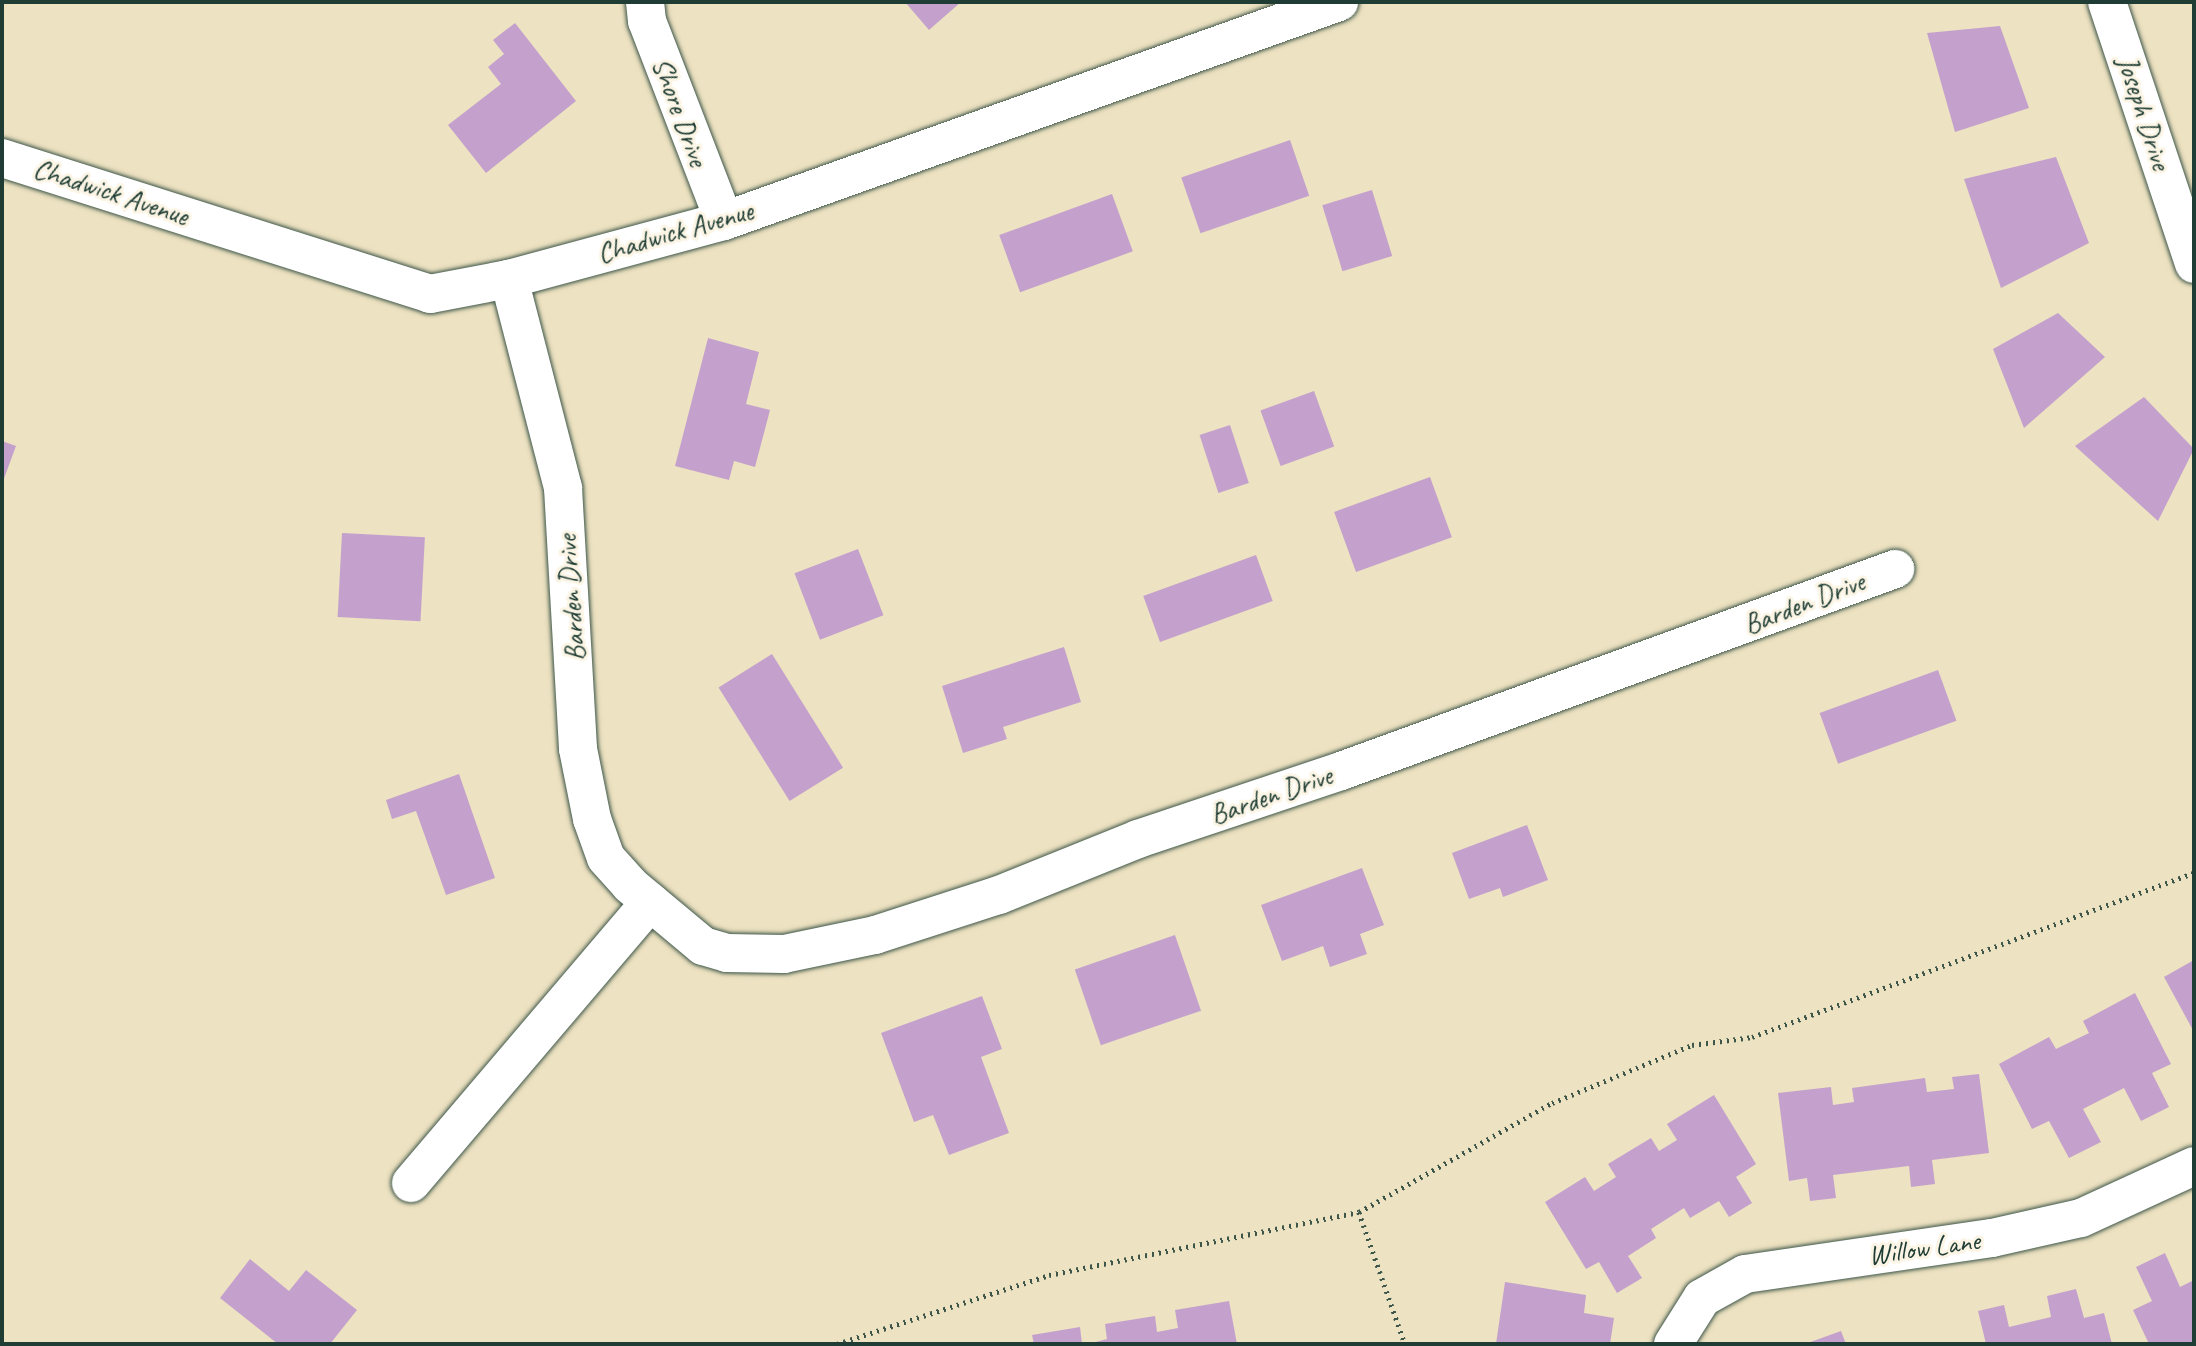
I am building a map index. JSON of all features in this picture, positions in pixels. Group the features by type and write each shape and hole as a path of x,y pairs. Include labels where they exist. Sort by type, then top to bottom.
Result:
{"street":[{"name":"Shore Drive","path":"645,2 647,22 723,221"},
{"name":"Chadwick Avenue","path":"2,158 430,293 509,279 723,221 1339,2"},
{"name":"Joseph Drive","path":"2107,2 2194,264"},
{"name":"Barden Drive","path":"509,279 563,488 578,749 592,819 606,858 650,902 703,946 727,953 783,954 875,935 999,895 1138,839 1341,771 1895,569"},
{"path":"411,1183 650,902"},
{"name":"Willow Lane","path":"1673,1344 1702,1298 1745,1274 1992,1238 2081,1217 2194,1166"}],"path":[{"path":"837,1344 1049,1275 1359,1212 1552,1103 1692,1045 1752,1037 2194,873"},
{"path":"1359,1212 1405,1344"}],"building":[{"path":"905,2 961,2 929,30"},
{"path":"515,23 576,101 486,173 448,125 501,84 488,67 504,54 493,40"},
{"path":"2000,26 2029,108 1955,132 1927,33"},
{"path":"1290,140 1309,196 1200,233 1181,177"},
{"path":"2056,157 2089,243 2001,288 1964,179"},
{"path":"1372,190 1392,256 1342,271 1322,205"},
{"path":"1112,194 1133,251 1020,292 999,235"},
{"path":"2058,313 2105,357 2024,428 1993,349"},
{"path":"708,338 759,352 746,404 770,410 755,467 734,461 729,480 675,466"},
{"path":"1314,391 1334,446 1281,466 1260,410"},
{"path":"2144,397 2194,449 2158,521 2075,446"},
{"path":"1230,425 1249,483 1218,493 1200,435"},
{"path":"2,441 16,446 2,484"},
{"path":"1430,477 1452,537 1356,572 1334,512"},
{"path":"342,533 425,537 420,621 338,617"},
{"path":"858,549 883,615 820,640 795,573"},
{"path":"1256,555 1273,601 1160,642 1143,596"},
{"path":"1064,647 1081,702 1003,727 1007,739 963,753 942,686"},
{"path":"772,654 843,768 790,801 719,687"},
{"path":"1938,670 1956,721 1838,764 1820,713"},
{"path":"459,774 495,878 446,895 416,811 392,819 386,800"},
{"path":"1527,825 1548,880 1503,897 1500,888 1469,899 1452,853"},
{"path":"1362,868 1384,925 1360,934 1367,954 1330,967 1323,946 1282,961 1261,905"},
{"path":"1175,935 1201,1011 1101,1045 1075,970"},
{"path":"2194,960 2194,1032 2164,977"},
{"path":"2135,993 2171,1064 2152,1073 2169,1107 2141,1121 2124,1088 2083,1109 2101,1142 2069,1158 2049,1121 2032,1129 1999,1064 2049,1037 2056,1049 2089,1033 2083,1021"},
{"path":"982,996 1002,1049 981,1057 1009,1133 949,1155 933,1115 914,1122 881,1033"},
{"path":"1979,1074 1989,1153 1932,1160 1935,1184 1911,1187 1909,1166 1833,1175 1836,1198 1810,1201 1807,1178 1789,1181 1778,1093 1831,1087 1833,1105 1854,1102 1852,1088 1925,1078 1927,1092 1954,1089 1952,1077"},
{"path":"1714,1095 1756,1164 1736,1177 1752,1203 1729,1217 1719,1201 1690,1218 1684,1208 1651,1229 1656,1238 1628,1256 1642,1278 1617,1293 1599,1262 1586,1269 1545,1202 1585,1177 1594,1191 1616,1177 1608,1164 1651,1138 1659,1151 1677,1140 1667,1124"},
{"path":"2165,1253 2180,1287 2194,1280 2194,1344 2149,1344 2133,1310 2152,1301 2136,1267"},
{"path":"250,1259 289,1291 306,1270 357,1310 330,1344 278,1344 220,1298"},
{"path":"1505,1282 1586,1295 1584,1313 1614,1318 1610,1344 1496,1344"},
{"path":"2076,1289 2084,1318 2104,1313 2112,1344 1986,1344 1978,1311 2004,1305 2009,1327 2051,1317 2047,1296"},
{"path":"1229,1301 1237,1344 1088,1344 1107,1339 1105,1324 1155,1316 1157,1332 1178,1328 1175,1310"},
{"path":"1080,1327 1082,1344 1034,1344 1032,1335"},
{"path":"1841,1331 1846,1344 1805,1344"}]}
